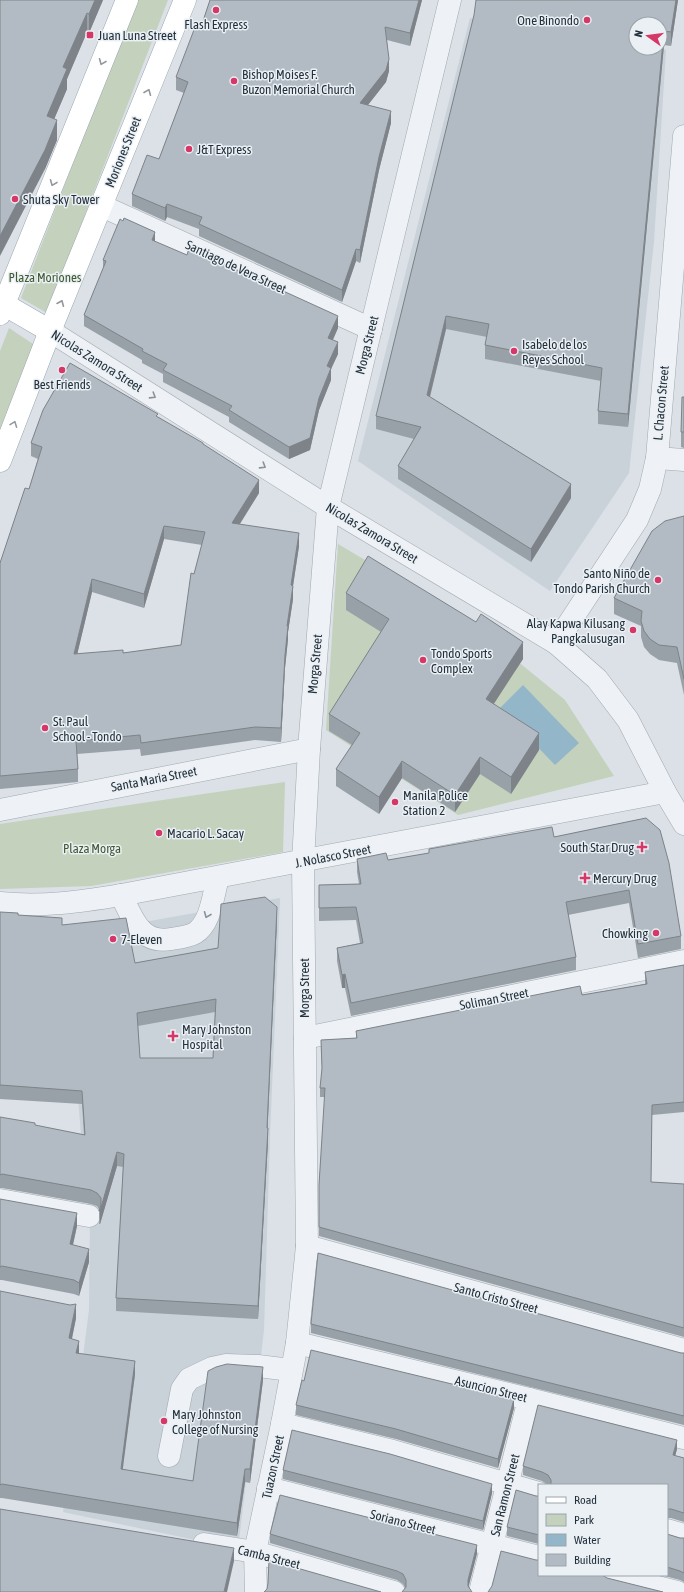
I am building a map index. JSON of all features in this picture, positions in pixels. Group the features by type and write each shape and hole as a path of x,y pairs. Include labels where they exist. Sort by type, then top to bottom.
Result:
{"main road":[{"path":"1,306 127,0"},
{"name":"Moriones Street","path":"0,461 50,331 185,0"},
{"name":"Nicolas Zamora Street","path":"1,306 50,331"}],"street":[{"name":"Morga Street","path":"297,1343 307,1246 303,862 309,749 328,507 450,0"},
{"name":"L. Chacon Street","path":"556,643 637,520 650,489 657,458 684,136"},
{"name":"Santiago de Vera Street","path":"102,206 371,329"},
{"name":"Nicolas Zamora Street","path":"50,331 328,507 556,643 597,679 628,720 665,792 684,824"},
{"path":"657,458 684,460"},
{"name":"Santa Maria Street","path":"0,810 309,749"},
{"name":"J. Nolasco Street","path":"0,903 28,906 59,904 121,895 303,862 665,792"},
{"path":"121,895 139,929 149,937 167,940 180,938 195,933 204,924 218,878"},
{"name":"Soliman Street","path":"305,1038 684,961"},
{"path":"0,1200 90,1216"},
{"name":"Santo Cristo Street","path":"307,1246 684,1350"},
{"name":"Tuazon Street","path":"256,1592 255,1552 282,1424 297,1343"},
{"name":"Asuncion Street","path":"297,1343 684,1438"},
{"path":"169,1456 182,1389 189,1379 212,1368 226,1366 258,1366 291,1370"},
{"name":"San Ramon Street","path":"480,1592 529,1399"},
{"path":"282,1424 393,1451 538,1493"},
{"name":"Soriano Street","path":"268,1488 538,1557"},
{"path":"668,1530 684,1535"},
{"name":"Camba Street","path":"186,1541 255,1552 394,1592"},
{"path":"614,1576 677,1592"}],"shaded area":[{"name":"Isabelo de los Reyes School","path":"470,18 628,45 628,56 666,56 654,241 629,473 550,591 358,461"},
{"name":"Mary Johnston College of Nursing","path":"280,898 264,1330 238,1549 63,1512 89,1310 90,1221 81,1135 65,936"}],"green space":[{"name":"Plaza Moriones","path":"136,0 168,0 47,313 21,298"},
{"path":"9,328 36,346 0,437 0,351"},
{"name":"Tondo Sports Complex","path":"338,544 468,621 565,700 614,776 458,815 326,730"},
{"name":"Plaza Morga","path":"285,782 283,852 91,886 0,889 0,824"}],"water":[{"path":"523,685 579,743 555,765 500,708"}],"building":[{"path":"0,0 95,0 89,14 87,13 63,67 67,69 47,116 57,120 45,150 0,236"},
{"path":"210,0 419,0 410,33 385,27 389,59 386,70 360,103 391,111 379,157 360,250 356,249 342,290 199,224 202,217 167,204 165,208 132,194 147,155 159,159 188,82 176,77 197,22 202,24"},
{"name":"Isabelo de los Reyes School","path":"476,0 676,0 671,32 668,32 668,16 628,16 628,56 662,56 628,414 598,411 602,368 485,345 489,324 446,316 427,395 571,484 531,549 398,466 421,427 376,416 474,15"},
{"path":"124,218 155,232 152,240 187,255 189,248 338,316 328,338 338,342 327,366 331,368 319,398 310,438 289,447 229,410 232,406 163,370 167,364 142,351 143,349 84,315 106,261 103,260 120,219 123,221"},
{"path":"70,363 158,414 156,416 203,443 259,480 232,523 299,533 291,585 293,586 287,626 281,728 255,727 141,743 140,735 76,741 78,769 0,776 0,563 25,488 29,489 42,447 31,443 43,410","holes":["164,526 205,532 194,574 191,573 181,645 123,653 123,650 74,654 92,579 144,594"]},
{"path":"682,397 684,397 684,432 681,432"},
{"name":"Santo Niño de Tondo Parish Church","path":"684,516 684,679 677,647 659,645 650,639 644,631 641,621 642,611 614,598 652,531 665,521"},
{"name":"Tondo Sports Complex","path":"368,556 476,622 481,614 523,642 486,699 539,733 511,777 480,757 455,795 402,761 379,797 336,769 360,733 329,714 389,619 346,593"},
{"path":"646,818 660,830 669,863 681,936 638,944 629,890 566,902 576,957 351,1003 345,974 342,975 337,948 363,943 356,907 319,908 319,885 361,884 357,859 386,853 388,860 429,853 429,849 552,827 554,837"},
{"path":"265,897 277,907 268,1128 258,1306 116,1298 124,1154 117,1152 100,1211 101,1198 97,1193 91,1190 2,1174 0,1175 0,1117 35,1123 35,1125 85,1135 82,1091 0,1085 0,912 18,913 18,915 62,918 62,925 126,918 135,963 218,948 221,904","holes":["216,999 213,1058 140,1058 137,1013"]},
{"path":"684,965 684,1102 652,1105 651,1182 684,1184 684,1328 319,1227 319,1185 325,1088 320,1088 322,1068 321,1040 357,1038 356,1031 580,986 582,995 647,984 645,972"},
{"path":"0,1199 77,1213 70,1244 89,1249 79,1283 74,1280 2,1266 0,1267"},
{"path":"318,1253 684,1353 684,1416 311,1324"},
{"path":"0,1291 70,1305 76,1304 69,1338 79,1341 76,1353 135,1361 121,1469 193,1481 208,1371 227,1364 263,1367 250,1469 245,1469 237,1523 2,1484 0,1485"},
{"path":"311,1350 514,1399 498,1459 396,1429 296,1405 302,1380 304,1381"},
{"path":"538,1405 677,1440 673,1455 684,1458 684,1513 668,1509 668,1484 551,1484 551,1480 548,1475 523,1466"},
{"path":"292,1430 390,1454 492,1484 483,1521 283,1470"},
{"path":"516,1490 538,1496 538,1535 507,1527"},
{"path":"280,1495 477,1545 468,1580 468,1586 472,1592 402,1592 406,1587 406,1580 403,1574 397,1571 270,1534"},
{"path":"0,1509 234,1548 224,1592 0,1592"},
{"path":"668,1534 684,1538 684,1573 668,1567"},
{"path":"501,1551 538,1560 538,1576 604,1576 663,1592 488,1592 492,1586"},
{"path":"269,1560 381,1592 264,1592 267,1589 268,1583"}],"place":[{"name":"Flash Express","path":"216,10"},
{"name":"One Binondo","path":"587,20"},
{"name":"Juan Luna Street","path":"90,35"},
{"name":"Bishop Moises F. Buzon Memorial Church","path":"234,81"},
{"name":"J&T Express","path":"189,149"},
{"name":"Shuta Sky Tower","path":"15,199"},
{"name":"Isabelo de los Reyes School","path":"514,351"},
{"name":"Best Friends","path":"62,370"},
{"name":"Santo Niño de Tondo Parish Church","path":"658,580"},
{"name":"Alay Kapwa Kilusang Pangkalusugan","path":"633,630"},
{"name":"Tondo Sports Complex","path":"423,660"},
{"name":"St. Paul School - Tondo","path":"45,728"},
{"name":"Manila Police Station 2","path":"395,802"},
{"name":"Macario L. Sacay","path":"159,833"},
{"name":"South Star Drug","path":"642,847"},
{"name":"Mercury Drug","path":"585,878"},
{"name":"Chowking","path":"656,933"},
{"name":"7-Eleven","path":"113,939"},
{"name":"Mary Johnston Hospital","path":"173,1036"},
{"name":"Mary Johnston College of Nursing","path":"164,1421"}]}
